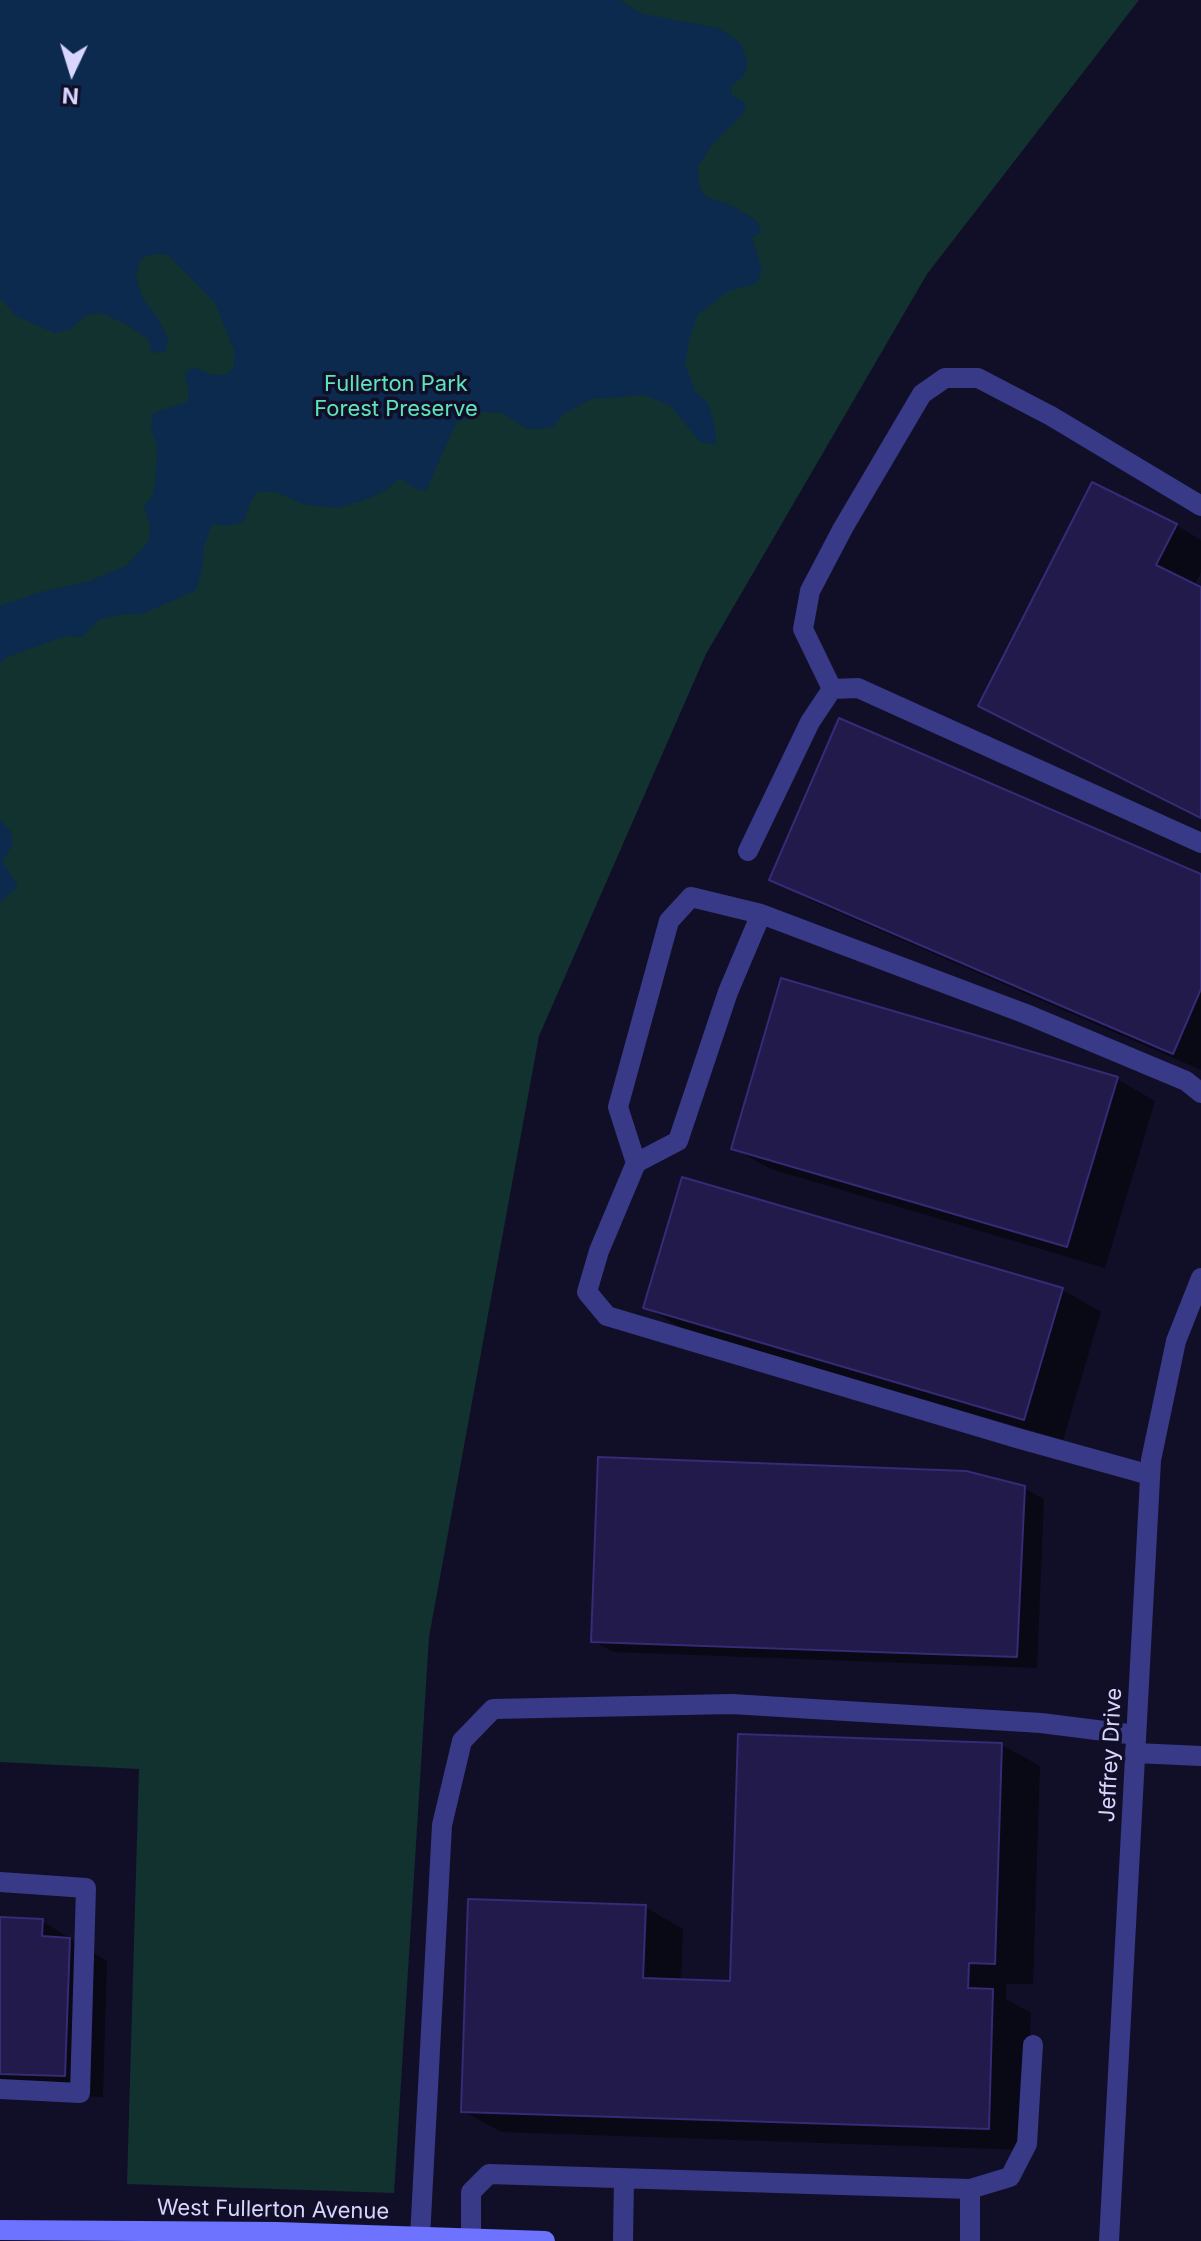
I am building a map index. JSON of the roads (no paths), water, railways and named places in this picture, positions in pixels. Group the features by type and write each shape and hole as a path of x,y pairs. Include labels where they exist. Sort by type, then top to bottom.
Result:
{"street":[{"path":"832,689 803,629 810,591 843,528 922,394 945,378 978,378 1051,416 1201,506"},
{"path":"832,689 858,688 1201,843"},
{"path":"748,851 810,722 832,689"},
{"path":"636,1163 618,1107 669,921 691,897 761,914 1026,1014 1186,1081 1201,1093"},
{"path":"761,914 728,992 678,1141 636,1163 599,1251 587,1292 607,1316 1150,1475"},
{"name":"Jeffrey Drive","path":"1109,2241 1151,1460 1176,1341 1201,1278"},
{"path":"420,2237 442,1825 462,1741 493,1709 732,1704 1041,1723 1201,1756"},
{"path":"0,1882 86,1888 80,2093 0,2089"},
{"path":"471,2239 471,2192 489,2174 970,2189 1010,2177 1027,2144 1033,2045"},
{"path":"623,2241 624,2179"},
{"path":"970,2189 970,2241"},
{"name":"West Fullerton Avenue","path":"0,2230 277,2232 545,2241"}],"water":[{"path":"0,0 619,0 644,14 718,28 741,43 748,63 743,77 731,86 732,96 745,102 744,113 711,146 698,167 699,184 705,196 735,207 757,221 761,232 752,238 762,270 757,283 729,291 698,314 689,341 685,364 695,391 708,403 716,445 699,441 671,406 644,395 591,399 564,414 552,428 527,429 502,413 478,412 456,423 426,491 414,488 400,478 386,490 365,500 336,508 306,505 276,492 258,492 250,503 245,520 234,525 212,525 204,546 196,590 145,613 98,620 82,637 65,636 7,657 0,664 0,606 37,593 89,581 126,566 149,541 150,526 144,506 155,486 157,445 151,429 153,413 188,402 189,390 184,375 193,367 210,374 225,375 234,368 235,352 215,303 168,255 151,254 141,259 136,277 143,299 168,338 166,351 152,353 148,339 128,325 101,313 85,316 71,329 55,333 16,316 0,298"},
{"path":"0,820 10,830 13,844 2,861 18,886 0,902"}],"park label":[{"name":"Fullerton Park Forest Preserve","path":"396,396"}]}
